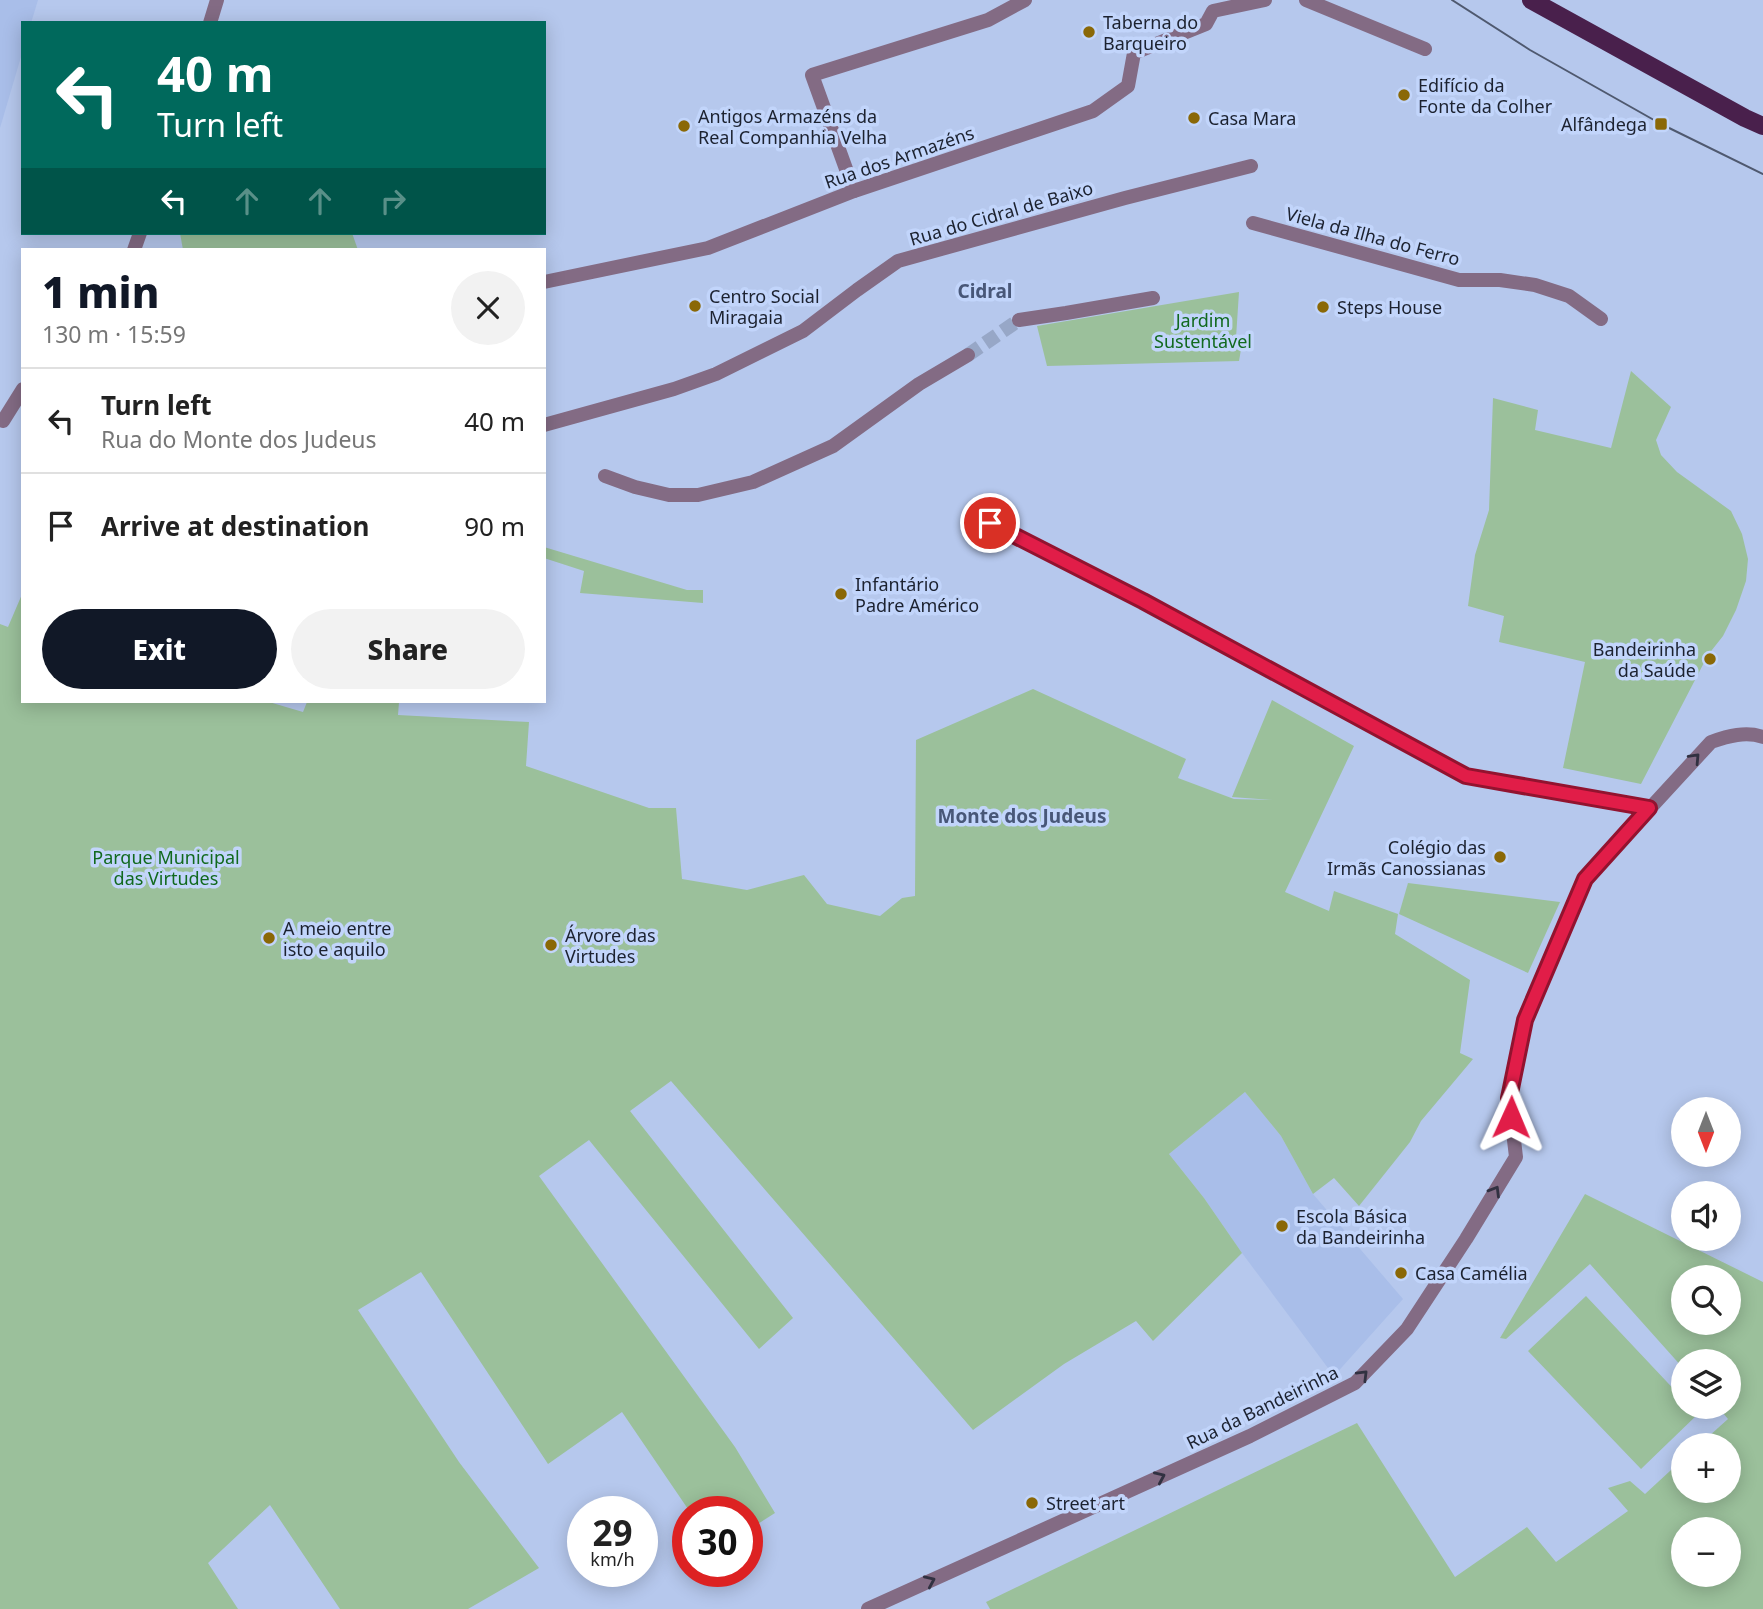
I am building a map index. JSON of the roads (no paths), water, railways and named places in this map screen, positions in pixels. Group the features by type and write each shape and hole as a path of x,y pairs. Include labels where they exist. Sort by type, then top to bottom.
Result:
{"main road":[{"path":"1531,0 1763,126"}],"street":[{"path":"211,21 217,0"},
{"path":"854,191 812,75 988,20 1025,0"},
{"name":"Rua dos Armazéns","path":"546,282 708,248 854,191 1093,111 1128,86 1134,54 1206,24 1213,11 1265,0"},
{"path":"1306,0 1425,49"},
{"name":"Rua do Cidral de Baixo","path":"546,424 674,389 716,374 803,331 898,261 1251,166"},
{"name":"Viela da Ilha do Ferro","path":"1253,223 1459,281 1500,279 1535,285 1569,296 1601,319"},
{"path":"1019,320 1153,298"},
{"path":"605,476 669,495 698,495 752,482 834,446 919,384 968,355"},
{"path":"3,421 21,392"},
{"path":"990,523 1157,609 1466,776 1649,808"},
{"name":"Rua da Bandeirinha","path":"868,1609 1250,1436 1355,1383 1407,1329 1516,1157 1509,1098 1525,1020 1585,879 1711,742 1753,733 1763,737"}],"tunnel":[{"path":"968,355 1019,320"}],"tram line":[{"path":"1452,0 1530,50 1661,124 1763,174"}],"place":[{"name":"Taberna do Barqueiro","path":"1089,32"},
{"name":"Edifício da Fonte da Colher","path":"1404,95"},
{"name":"Casa Mara","path":"1194,118"},
{"name":"Alfândega","path":"1661,124"},
{"name":"Antigos Armazéns da Real Companhia Velha","path":"684,126"},
{"name":"Centro Social Miragaia","path":"695,306"},
{"name":"Steps House","path":"1323,307"},
{"name":"Infantário Padre Américo","path":"841,594"},
{"name":"Bandeirinha da Saúde","path":"1710,659"},
{"name":"Colégio das Irmãs Canossianas","path":"1500,857"},
{"name":"A meio entre isto e aquilo","path":"269,938"},
{"name":"Árvore das Virtudes","path":"551,945"},
{"name":"Escola Básica da Bandeirinha","path":"1282,1226"},
{"name":"Casa Camélia","path":"1401,1273"},
{"name":"Street art","path":"1032,1503"}],"district":[{"name":"Cidral","path":"985,291"},
{"name":"Monte dos Judeus","path":"1022,816"}],"park label":[{"name":"Jardim Sustentável","path":"1203,330"},
{"name":"Parque Municipal das Virtudes","path":"166,867"}]}
